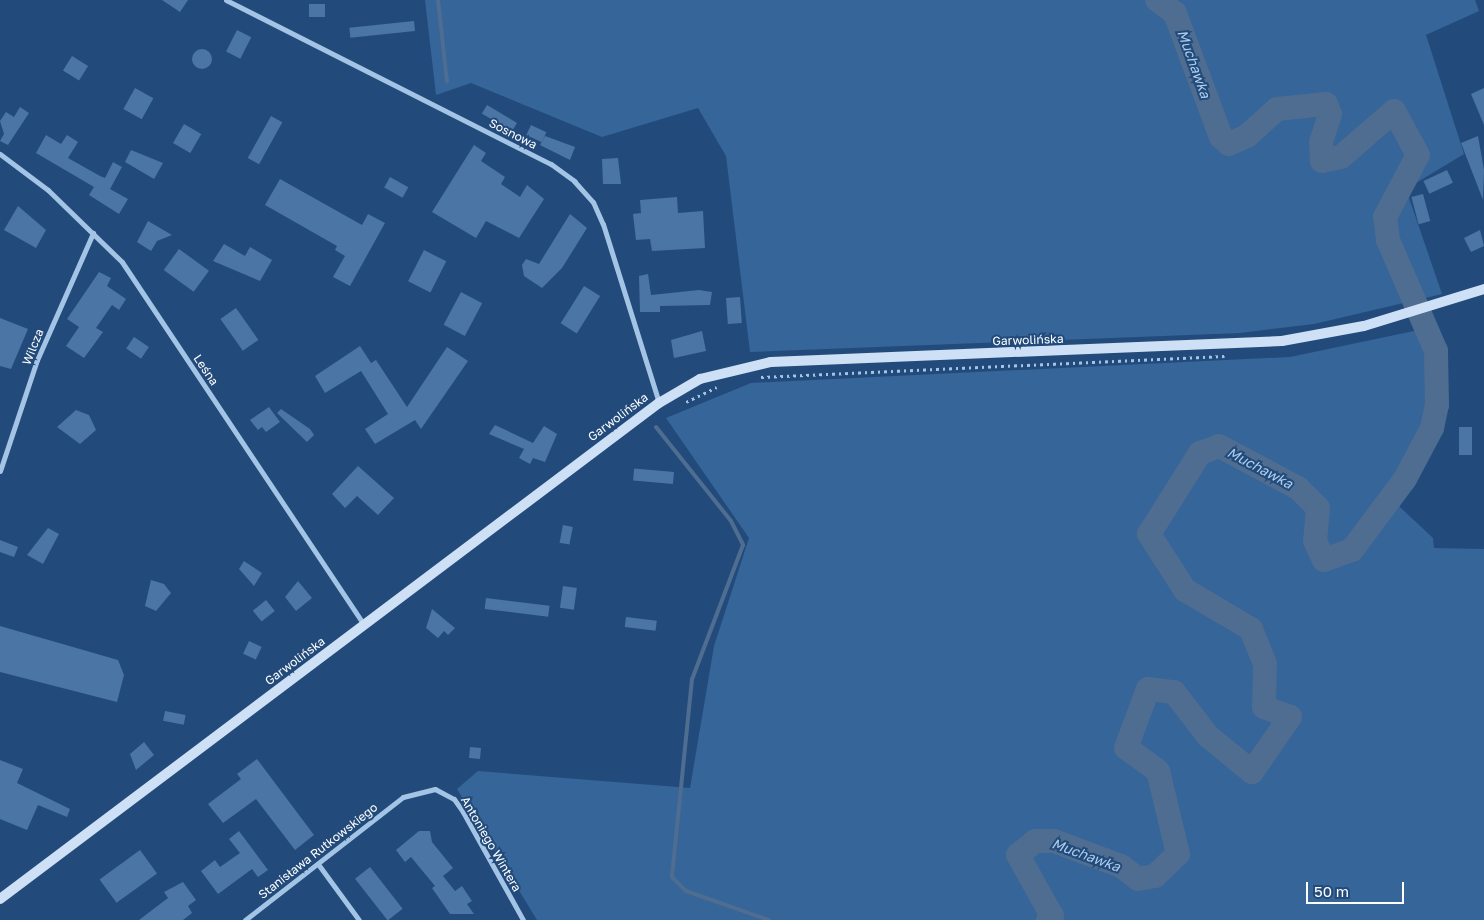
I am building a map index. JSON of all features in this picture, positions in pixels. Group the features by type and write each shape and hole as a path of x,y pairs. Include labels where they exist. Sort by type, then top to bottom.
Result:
{"main road":[{"name":"Garwolińska","path":"0,899 659,403 716,373 771,362 1282,341 1390,320 1484,289"}],"street":[{"name":"Sosnowa","path":"226,0 551,164 574,181 593,202 603,224 659,403"},
{"name":"Leśna","path":"0,154 48,190 122,262 364,625"},
{"name":"Wilcza","path":"0,471 37,360 93,233"},
{"name":"Antoniego Wintera","path":"403,797 434,789 454,799 523,920"},
{"name":"Stanisława Rutkowskiego","path":"245,920 403,797"},
{"path":"318,864 359,920"}],"path":[{"path":"752,378 1232,356"},
{"path":"677,406 724,384"}],"shaded area":[{"path":"425,0 1475,0 1479,11 1426,35 1464,154 1406,189 1442,294 1314,324 1240,333 750,352 726,156 698,108 602,137 471,83 436,95"},
{"path":"1420,326 1431,371 1428,413 1403,470 1386,494 1433,538 1434,548 1484,549 1484,920 537,920 457,789 478,771 690,788 714,646 749,538 666,418 751,383 1290,357 1414,331"}],"building":[{"path":"162,0 188,0 180,12"},
{"path":"309,4 325,4 325,17 309,17"},
{"path":"414,21 415,31 350,38 349,28"},
{"path":"237,30 251,37 240,59 226,51"},
{"path":"198,49 206,49 212,55 212,63 206,69 198,69 192,63 192,55"},
{"path":"72,56 88,66 79,80 63,70"},
{"path":"135,88 153,98 142,119 123,109"},
{"path":"1484,88 1484,125 1471,94"},
{"path":"487,105 517,123 512,132 482,114"},
{"path":"20,107 29,113 8,145 0,141 4,134 0,121 6,112 14,117"},
{"path":"271,116 282,122 259,164 248,158"},
{"path":"184,124 201,134 190,153 173,143"},
{"path":"531,125 546,132 542,142 526,135"},
{"path":"46,135 61,144 67,135 78,142 68,158 100,176 105,178 113,162 122,167 110,189 128,199 119,214 89,195 94,187 36,153"},
{"path":"545,136 575,147 570,160 540,145"},
{"path":"1478,136 1484,170 1483,200 1461,143"},
{"path":"474,145 486,153 481,161 505,177 501,184 520,197 527,185 544,199 519,238 486,221 476,238 432,212"},
{"path":"131,150 163,163 154,179 125,162"},
{"path":"618,158 621,184 603,184 602,159"},
{"path":"1447,170 1453,183 1429,194 1423,181"},
{"path":"390,177 408,187 403,198 384,187"},
{"path":"280,179 362,225 368,214 385,223 350,286 333,277 345,256 335,250 337,246 265,205"},
{"path":"1423,194 1430,221 1419,224 1411,197"},
{"path":"677,197 678,213 703,211 705,248 652,251 650,239 636,240 633,214 641,213 640,200"},
{"path":"18,206 46,230 36,248 4,230"},
{"path":"570,214 587,228 562,268 542,288 524,276 522,265 526,259 539,264"},
{"path":"148,221 172,235 157,241 151,251 137,242"},
{"path":"1480,230 1484,246 1471,252 1464,238"},
{"path":"224,244 245,256 250,247 272,260 260,281 213,261"},
{"path":"179,249 209,271 194,292 164,270"},
{"path":"424,250 446,261 430,293 408,281"},
{"path":"99,272 111,278 107,286 126,299 119,310 112,305 96,328 103,332 84,358 66,346 79,327 67,319"},
{"path":"648,274 651,295 699,290 712,292 710,305 660,306 660,312 640,312 639,276"},
{"path":"584,286 600,296 577,333 561,323"},
{"path":"461,292 482,303 465,336 444,325"},
{"path":"740,297 742,323 728,324 726,298"},
{"path":"236,308 258,340 243,351 220,319"},
{"path":"0,318 28,329 11,369 0,366"},
{"path":"702,331 706,351 674,358 671,340"},
{"path":"134,337 149,347 141,359 126,349"},
{"path":"360,346 371,363 376,360 407,407 447,347 468,361 421,429 415,420 375,444 365,429 388,414 361,371 325,393 315,376"},
{"path":"269,407 280,422 266,432 262,427 258,430 250,420"},
{"path":"281,409 310,429 314,435 307,442 277,413"},
{"path":"76,410 89,415 96,430 80,444 57,427"},
{"path":"495,425 533,443 544,426 557,434 545,462 533,458 530,464 519,458 524,449 489,434"},
{"path":"1459,427 1472,427 1472,455 1459,455"},
{"path":"358,466 394,498 378,515 357,496 345,508 332,494"},
{"path":"634,469 674,472 673,484 633,480"},
{"path":"563,525 573,527 569,545 560,543"},
{"path":"48,528 59,534 43,564 27,555"},
{"path":"0,540 18,547 14,557 0,552"},
{"path":"244,561 262,573 254,586 239,569"},
{"path":"151,580 164,584 171,593 156,611 145,606"},
{"path":"298,581 312,598 296,611 285,597"},
{"path":"563,586 577,588 574,610 560,608"},
{"path":"486,598 550,606 548,617 485,609"},
{"path":"266,600 275,611 262,622 253,611"},
{"path":"432,609 455,628 448,635 444,631 438,638 426,628"},
{"path":"626,617 657,621 656,631 625,627"},
{"path":"0,626 118,660 124,675 117,702 0,672"},
{"path":"249,641 262,647 256,660 243,654"},
{"path":"165,711 186,715 184,725 163,721"},
{"path":"144,742 154,755 136,770 130,754"},
{"path":"470,747 481,748 480,759 469,758"},
{"path":"257,759 314,835 295,850 256,799 223,823 208,804 241,779 237,774"},
{"path":"0,760 23,769 17,783 70,809 67,817 38,805 27,830 0,819"},
{"path":"239,831 268,870 258,877 252,869 218,894 201,871 215,860 220,867 240,853 229,839"},
{"path":"419,831 430,831 432,842 453,868 443,876 455,891 462,886 472,901 467,904 474,914 450,914 432,888 435,886 411,857 405,862 396,850"},
{"path":"140,850 157,873 117,903 100,879"},
{"path":"370,867 403,909 387,920 355,879"},
{"path":"183,882 196,900 188,906 192,913 183,920 139,920 168,898 164,892"}],"waterway":[{"path":"438,0 447,82"},
{"name":"Muchawka","path":"1048,920 1052,916 1018,855 1035,841 1054,841 1121,866 1138,879 1155,876 1178,854 1158,771 1126,748 1148,689 1174,692 1208,736 1252,772 1290,717 1264,707 1265,664 1251,629 1185,590 1149,534 1200,453 1219,446 1298,488 1318,508 1315,541 1324,560 1352,550 1405,479 1432,428 1437,405 1436,351 1388,240 1385,217 1418,155 1394,111 1341,157 1322,161 1321,142 1330,114 1326,104 1277,109 1247,136 1229,144 1221,137 1175,13 1157,0"},
{"path":"656,427 731,521 743,545 692,679 672,877 686,891 769,920"}]}
